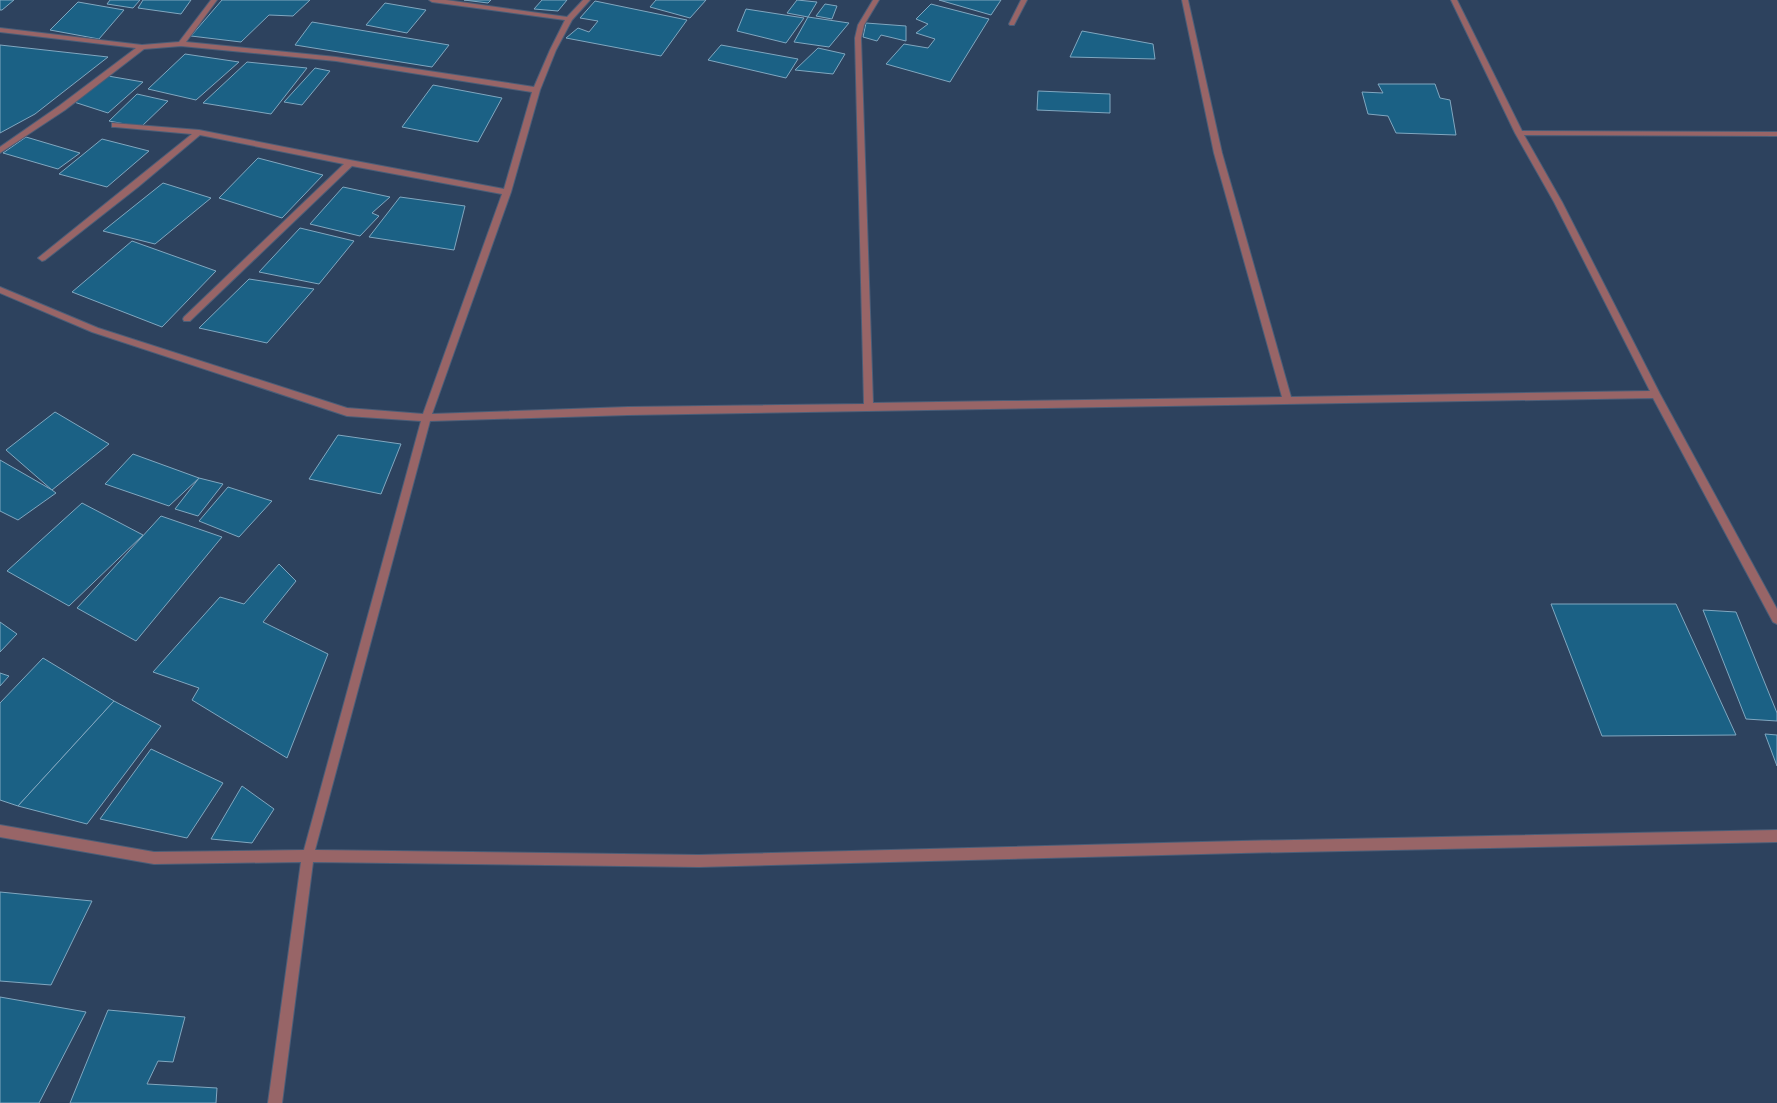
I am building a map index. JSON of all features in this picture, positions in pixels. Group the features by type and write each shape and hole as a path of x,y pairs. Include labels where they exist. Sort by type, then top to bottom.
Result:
{"street":[{"path":"181,44 214,0"},
{"path":"432,0 569,19"},
{"path":"274,1103 308,856 426,418 507,192 536,90 553,50 569,19 586,0"},
{"path":"869,407 858,38 861,25 876,0"},
{"path":"1012,24 1024,0"},
{"path":"1185,0 1218,153 1287,400"},
{"path":"1454,0 1520,133 1558,202 1656,394 1777,619"},
{"path":"0,30 142,47 181,44 336,59 536,90"},
{"path":"0,151 62,108 142,47"},
{"path":"115,125 199,132 350,163 507,192"},
{"path":"42,258 135,185 199,132"},
{"path":"1520,133 1777,134"},
{"path":"187,320 350,163"},
{"path":"0,290 95,330 347,412 426,418 628,411 1656,394"},
{"path":"0,831 154,858 308,856 699,861 1249,847 1777,836"}],"building":[{"path":"0,0 14,0 0,10"},
{"path":"110,0 140,0 133,8 107,4"},
{"path":"143,0 191,0 181,14 138,8"},
{"path":"222,0 310,0 293,16 269,15 241,42 191,36"},
{"path":"464,0 491,0 488,3"},
{"path":"542,0 567,0 558,11 534,9"},
{"path":"656,0 706,0 690,18 650,7"},
{"path":"797,0 817,2 808,17 787,13"},
{"path":"939,0 1001,0 991,15"},
{"path":"595,1 687,20 661,56 566,38 578,28 589,32 598,21 580,18"},
{"path":"78,2 124,10 99,39 50,30"},
{"path":"385,3 426,10 407,33 366,25"},
{"path":"825,4 837,6 832,19 816,16"},
{"path":"931,4 989,19 950,82 886,64 904,44 928,48 935,39 916,33 928,24 916,19"},
{"path":"746,9 804,18 786,43 737,31"},
{"path":"808,17 849,23 829,47 794,42"},
{"path":"312,22 449,45 432,67 295,45"},
{"path":"866,23 906,26 906,41 881,35 877,41 863,37"},
{"path":"1082,31 1153,44 1155,59 1070,57"},
{"path":"0,45 108,57 35,114 0,133"},
{"path":"721,45 798,59 786,78 708,60"},
{"path":"818,48 845,54 833,74 795,70"},
{"path":"185,54 239,62 196,100 148,89"},
{"path":"247,62 307,68 271,114 203,103"},
{"path":"315,68 330,71 302,105 284,102"},
{"path":"108,76 143,82 108,113 74,102"},
{"path":"1378,84 1435,84 1440,98 1450,100 1456,135 1396,133 1388,116 1368,114 1362,92 1383,93"},
{"path":"433,85 502,98 478,142 402,127"},
{"path":"1038,91 1110,94 1110,113 1037,110"},
{"path":"137,94 168,101 141,127 109,121"},
{"path":"26,137 80,153 58,169 3,153"},
{"path":"102,139 149,151 107,187 59,174"},
{"path":"258,158 323,175 282,218 219,198"},
{"path":"163,183 211,198 155,244 103,231"},
{"path":"343,187 390,197 372,213 379,216 360,236 310,224"},
{"path":"400,197 465,206 454,250 369,237"},
{"path":"300,228 354,241 319,284 259,272"},
{"path":"132,241 216,271 162,327 72,292"},
{"path":"249,279 314,289 267,343 199,328"},
{"path":"55,412 109,444 52,490 6,450"},
{"path":"338,435 401,444 381,494 309,479"},
{"path":"133,454 199,478 169,506 105,484"},
{"path":"0,460 56,493 18,520 0,511"},
{"path":"199,478 223,484 198,516 175,509"},
{"path":"228,487 272,501 239,537 199,521"},
{"path":"82,503 143,535 69,606 7,571"},
{"path":"161,516 222,537 136,641 77,608"},
{"path":"279,564 296,581 263,622 328,654 287,758 192,700 199,688 153,672 220,597 244,604"},
{"path":"1551,604 1676,604 1736,735 1602,736"},
{"path":"1703,610 1736,612 1777,713 1777,721 1746,719"},
{"path":"0,622 17,634 0,652"},
{"path":"43,658 114,701 18,806 0,800 0,703"},
{"path":"0,673 9,676 0,686"},
{"path":"114,701 161,726 87,824 18,806"},
{"path":"1765,734 1777,735 1777,766"},
{"path":"151,749 223,783 187,838 100,819"},
{"path":"242,786 274,809 252,843 211,839"},
{"path":"0,892 92,901 51,985 0,981"},
{"path":"0,997 86,1012 39,1103 0,1103"},
{"path":"108,1010 185,1017 173,1062 158,1061 147,1084 217,1088 216,1103 70,1103"}]}
